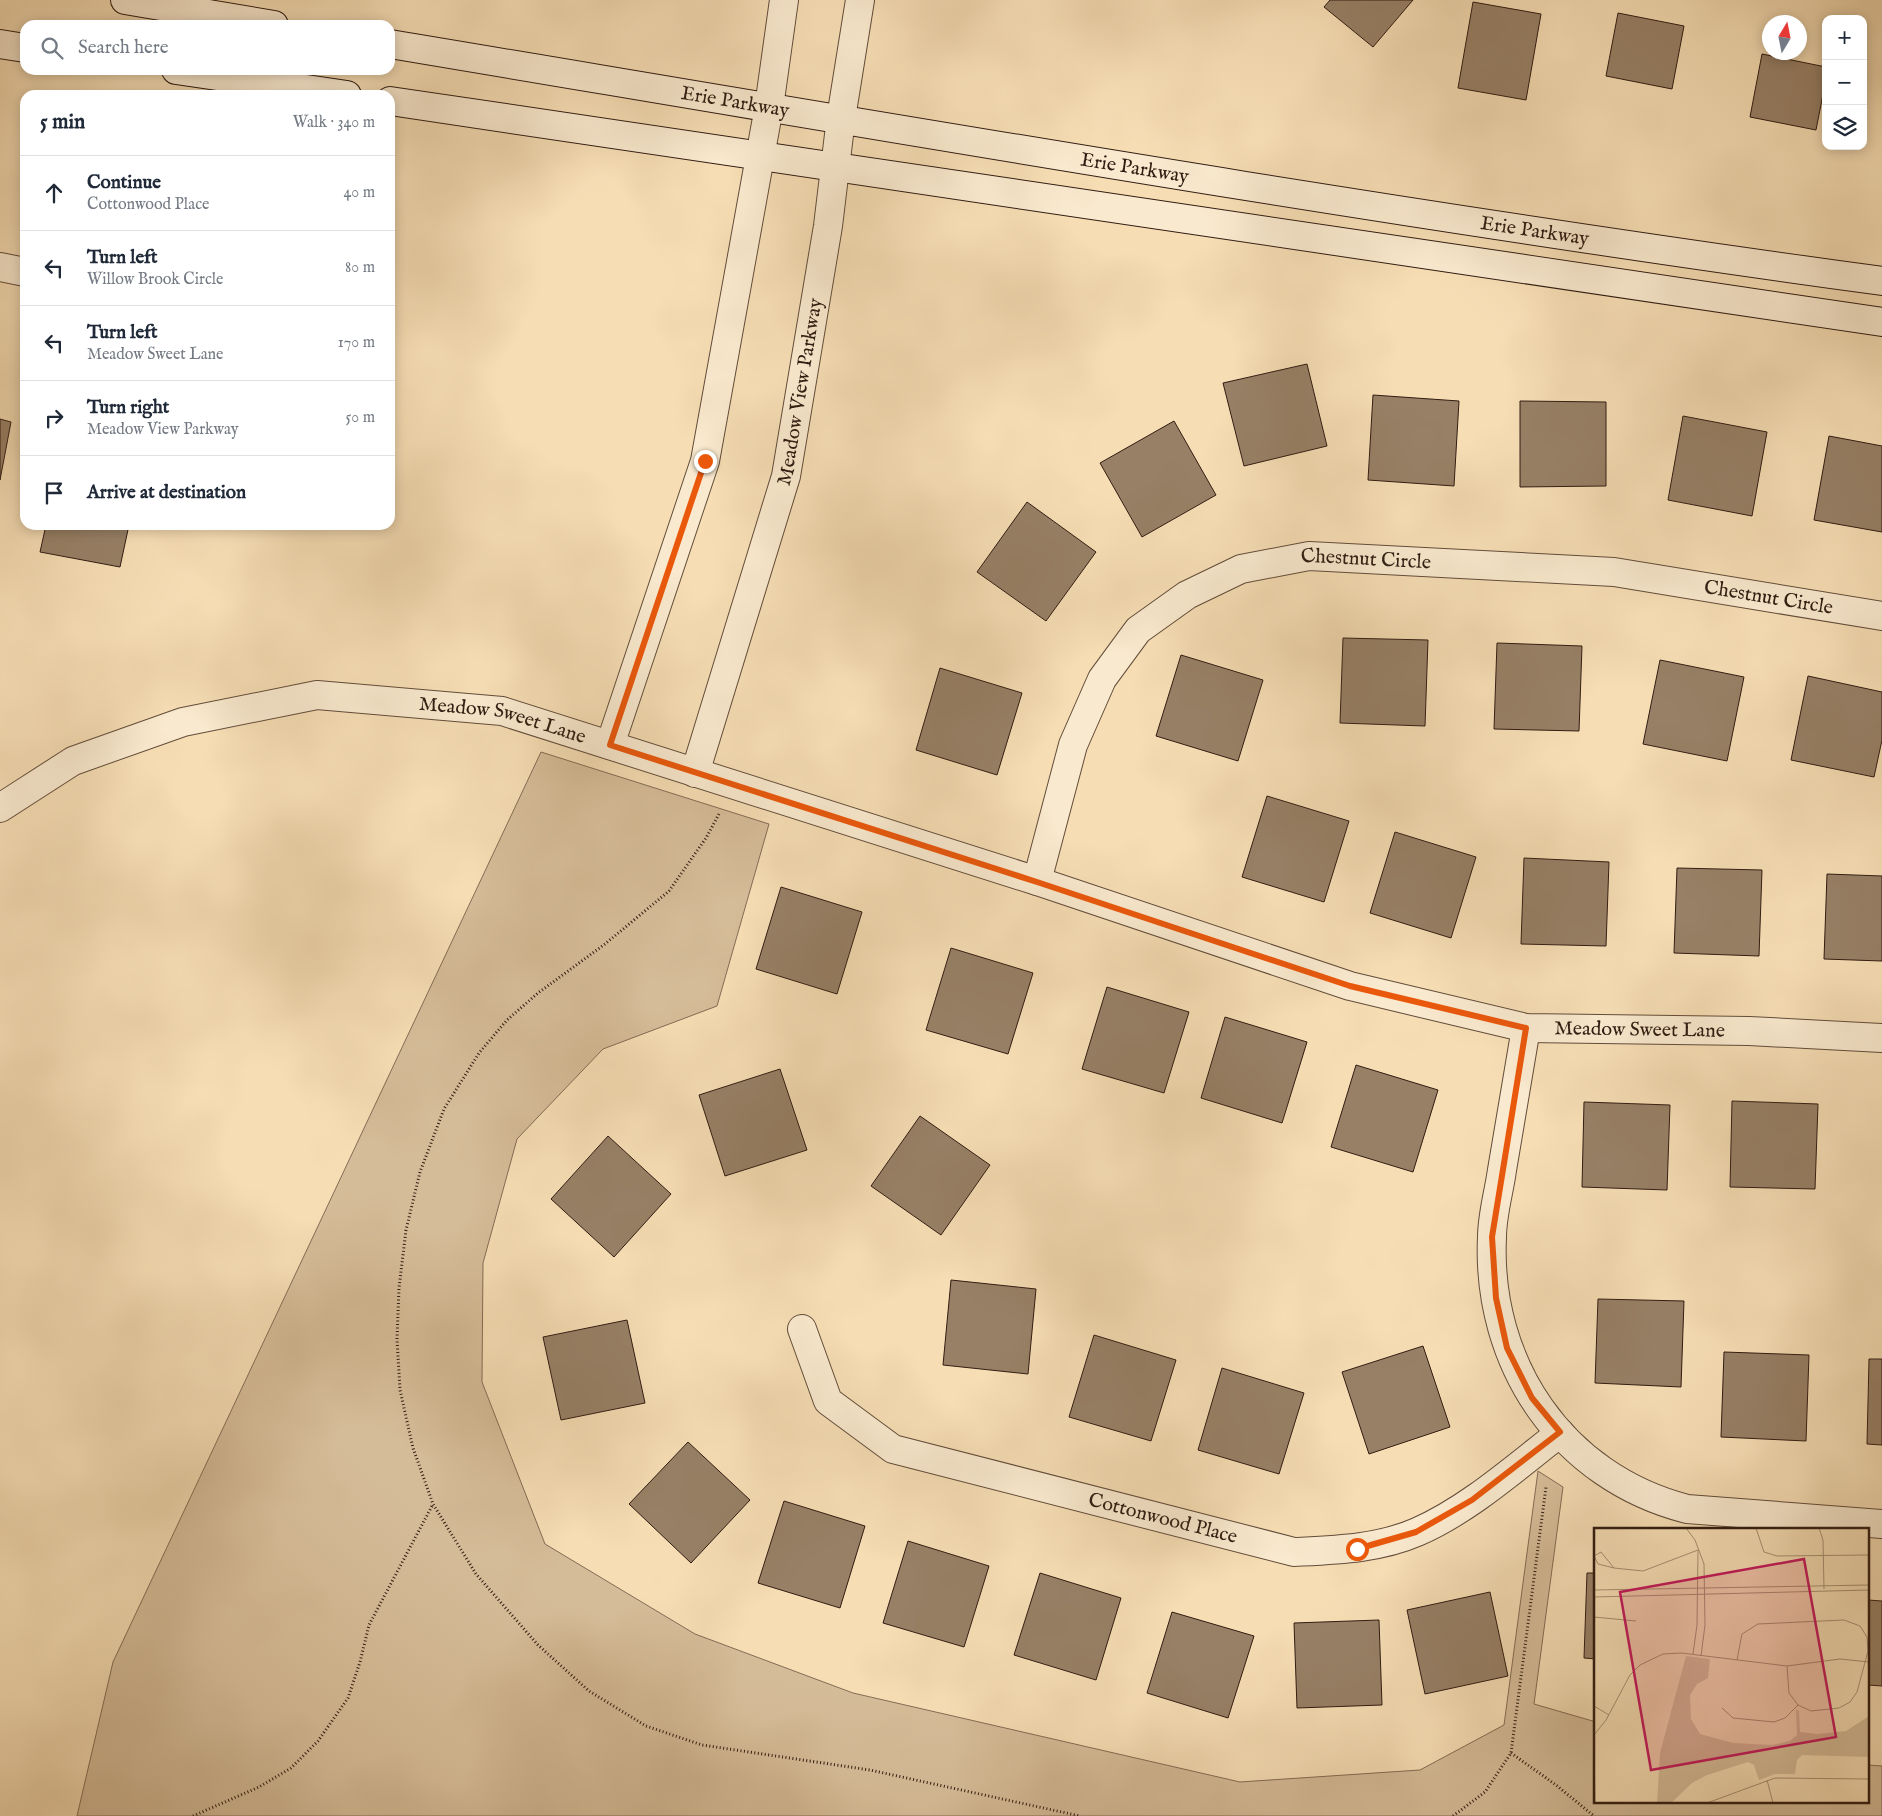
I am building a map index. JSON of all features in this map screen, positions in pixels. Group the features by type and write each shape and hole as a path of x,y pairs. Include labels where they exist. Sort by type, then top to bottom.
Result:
{"street":[{"path":"124,0 244,20"},
{"path":"610,745 705,461 769,107 784,0"},
{"name":"Meadow View Parkway","path":"695,773 786,476 828,226 841,118 860,0"},
{"path":"0,44 20,47"},
{"name":"Erie Parkway","path":"395,45 1375,206 1882,281"},
{"path":"210,75 313,90"},
{"name":"Erie Parkway","path":"395,102 760,158 1882,322"},
{"path":"0,267 20,271"},
{"name":"Chestnut Circle","path":"1037,882 1072,744 1102,679 1138,630 1187,596 1241,569 1309,556 1614,572 1882,616"},
{"name":"Meadow Sweet Lane","path":"0,808 73,761 183,722 316,695 502,711 1037,882 1350,986 1526,1028 1750,1031 1882,1038"},
{"path":"1526,1028 1492,1237 1496,1298 1507,1348 1532,1398 1560,1432 1589,1460 1617,1480 1672,1505 1687,1509 1882,1524"},
{"name":"Cottonwood Place","path":"802,1329 828,1401 893,1449 1294,1552 1357,1549 1416,1532 1472,1500 1560,1432"}],"path":[{"path":"733,785 706,838 670,891 507,1020 479,1053 444,1109 420,1172 406,1230 398,1288 397,1340 400,1390 413,1448 433,1504 476,1574 538,1645 589,1691 646,1726 702,1745 870,1770 1080,1816"},
{"path":"1453,1816 1486,1792 1511,1753 1546,1488 1589,1460"},
{"path":"193,1816 259,1787 291,1768 318,1741 348,1698 360,1662 369,1625 433,1504"},
{"path":"1511,1753 1594,1816"}],"shaded area":[{"path":"541,752 769,824 717,1006 603,1049 517,1139 483,1263 482,1382 545,1544 695,1634 853,1693 1240,1782 1420,1770 1504,1725 1538,1471 1563,1487 1534,1704 1594,1721 1594,1804 1870,1804 1870,1765 1882,1766 1882,1816 77,1816 113,1662"}],"building":[{"path":"1330,0 1413,0 1373,47 1324,7"},
{"path":"1473,2 1541,14 1526,100 1458,88"},
{"path":"1618,13 1684,26 1672,89 1606,76"},
{"path":"1762,54 1762,60 1792,60 1822,66 1822,99 1816,130 1750,117"},
{"path":"1307,364 1327,446 1244,466 1223,383"},
{"path":"1373,395 1459,401 1454,486 1368,480"},
{"path":"1520,401 1606,402 1606,486 1520,487"},
{"path":"1683,416 1767,432 1752,516 1668,500"},
{"path":"0,419 11,422 0,480"},
{"path":"1174,421 1216,495 1142,537 1100,463"},
{"path":"1829,436 1882,446 1882,532 1814,520"},
{"path":"1027,502 1096,552 1046,621 977,572"},
{"path":"45,530 128,530 120,567 40,552"},
{"path":"1343,638 1428,640 1425,726 1340,723"},
{"path":"1497,643 1582,646 1579,731 1494,729"},
{"path":"1181,655 1263,680 1238,761 1156,736"},
{"path":"1660,660 1744,677 1727,761 1643,744"},
{"path":"940,668 1022,693 997,775 916,750"},
{"path":"1808,676 1882,692 1882,740 1874,777 1791,760"},
{"path":"1267,796 1349,821 1324,902 1242,877"},
{"path":"1395,832 1476,857 1451,938 1370,913"},
{"path":"1524,858 1609,862 1606,946 1521,944"},
{"path":"1677,868 1762,870 1759,956 1674,953"},
{"path":"1827,874 1882,876 1882,961 1824,959"},
{"path":"781,887 862,912 837,994 756,969"},
{"path":"951,948 1033,973 1008,1054 926,1030"},
{"path":"1107,987 1189,1012 1164,1093 1082,1069"},
{"path":"1225,1017 1307,1042 1282,1123 1201,1098"},
{"path":"1356,1065 1438,1090 1413,1172 1331,1147"},
{"path":"780,1069 807,1150 725,1176 699,1095"},
{"path":"1732,1101 1818,1104 1815,1189 1730,1187"},
{"path":"1584,1102 1670,1105 1667,1190 1582,1187"},
{"path":"920,1116 990,1165 941,1235 871,1186"},
{"path":"608,1136 671,1194 614,1257 551,1199"},
{"path":"951,1280 1036,1289 1028,1374 943,1365"},
{"path":"1598,1299 1684,1301 1681,1387 1595,1383"},
{"path":"627,1320 645,1403 561,1420 543,1337"},
{"path":"1094,1335 1176,1360 1151,1441 1069,1417"},
{"path":"1423,1346 1450,1427 1369,1454 1342,1372"},
{"path":"1724,1352 1809,1355 1806,1441 1721,1437"},
{"path":"1869,1359 1882,1359 1882,1445 1867,1444"},
{"path":"1222,1368 1304,1393 1279,1474 1198,1450"},
{"path":"688,1442 750,1500 691,1563 629,1504"},
{"path":"784,1501 865,1526 840,1608 758,1583"},
{"path":"908,1541 989,1566 964,1647 883,1623"},
{"path":"1040,1573 1121,1598 1096,1680 1014,1655"},
{"path":"1587,1573 1594,1573 1594,1659 1584,1658"},
{"path":"1490,1592 1508,1676 1425,1694 1407,1610"},
{"path":"1870,1600 1882,1601 1882,1686 1870,1685"},
{"path":"1172,1612 1254,1636 1228,1718 1147,1693"},
{"path":"1379,1620 1382,1705 1297,1708 1294,1623"}],"route":[{"path":"705,461 610,745 1037,882 1350,986 1526,1028 1492,1237 1496,1298 1507,1348 1532,1398 1560,1432 1472,1500 1416,1532 1357,1549"}]}
